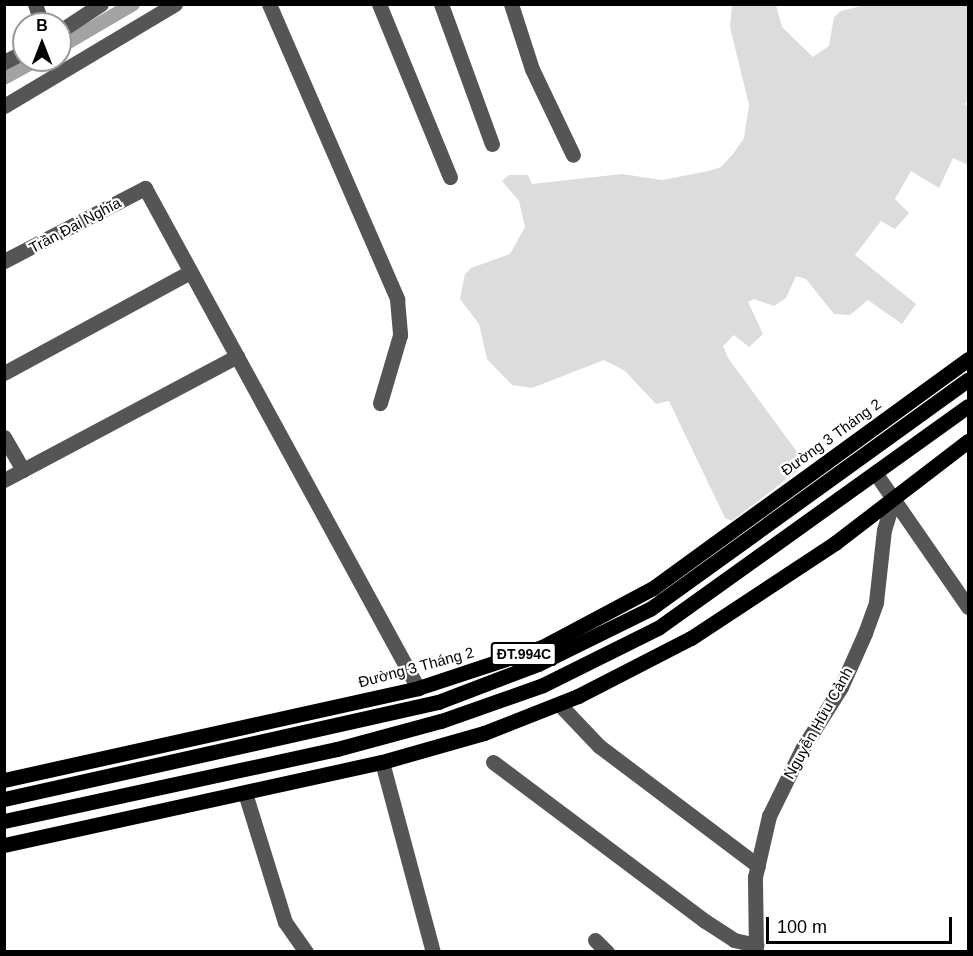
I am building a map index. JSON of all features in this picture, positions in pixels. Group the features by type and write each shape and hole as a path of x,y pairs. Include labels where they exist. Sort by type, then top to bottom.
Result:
{"main road":[{"name":"Đường 3 Tháng 2","path":"4,780 418,688 542,647 609,615 653,588 969,359"},
{"name":"ĐT.994C","path":"4,799 438,702 538,664 650,609 864,458 969,380"},
{"name":"ĐT.994C","path":"4,821 337,749 441,722 543,685 658,628 969,406"},
{"path":"4,845 382,762 476,735 559,704 615,680 692,638 835,543 969,441"},
{"path":"852,443 876,474"}],"street":[{"path":"72,23 101,4"},
{"path":"4,106 175,4"},
{"path":"269,4 397,300 400,335 380,403"},
{"path":"379,4 450,177"},
{"path":"441,4 492,144"},
{"path":"511,4 532,69 573,155"},
{"name":"Trần Đại Nghĩa","path":"4,261 145,188 190,272"},
{"path":"4,373 190,272 418,688"},
{"path":"4,480 237,356"},
{"path":"4,436 22,470"},
{"path":"876,474 969,607"},
{"name":"Nguyễn Hữu Cảnh","path":"756,948 758,866 770,816 802,749 841,687 865,633 876,602 884,530 894,497"},
{"path":"559,704 599,746 707,832 758,866"},
{"path":"382,762 433,951"},
{"path":"493,762 705,921 734,940 756,948"},
{"path":"245,793 285,922 306,951"},
{"path":"595,939 607,951"}],"shaded area":[{"path":"732,5 776,5 782,27 813,57 829,46 834,17 841,11 865,5 968,5 968,100 965,104 968,107 968,165 953,158 939,188 911,171 895,199 909,213 895,229 881,221 855,255 916,304 902,324 868,300 850,315 834,314 806,279 796,276 786,298 774,306 754,299 748,302 763,334 749,347 734,335 723,346 728,358 806,464 732,521 725,518 669,401 656,404 625,371 604,360 532,388 512,385 487,359 479,324 460,299 465,274 471,268 510,254 525,227 519,201 502,181 509,175 528,175 532,184 622,174 662,180 721,167 744,138 749,105 730,27"}],"waterway":[{"path":"72,40 133,4"},
{"path":"4,78 15,72"}]}
